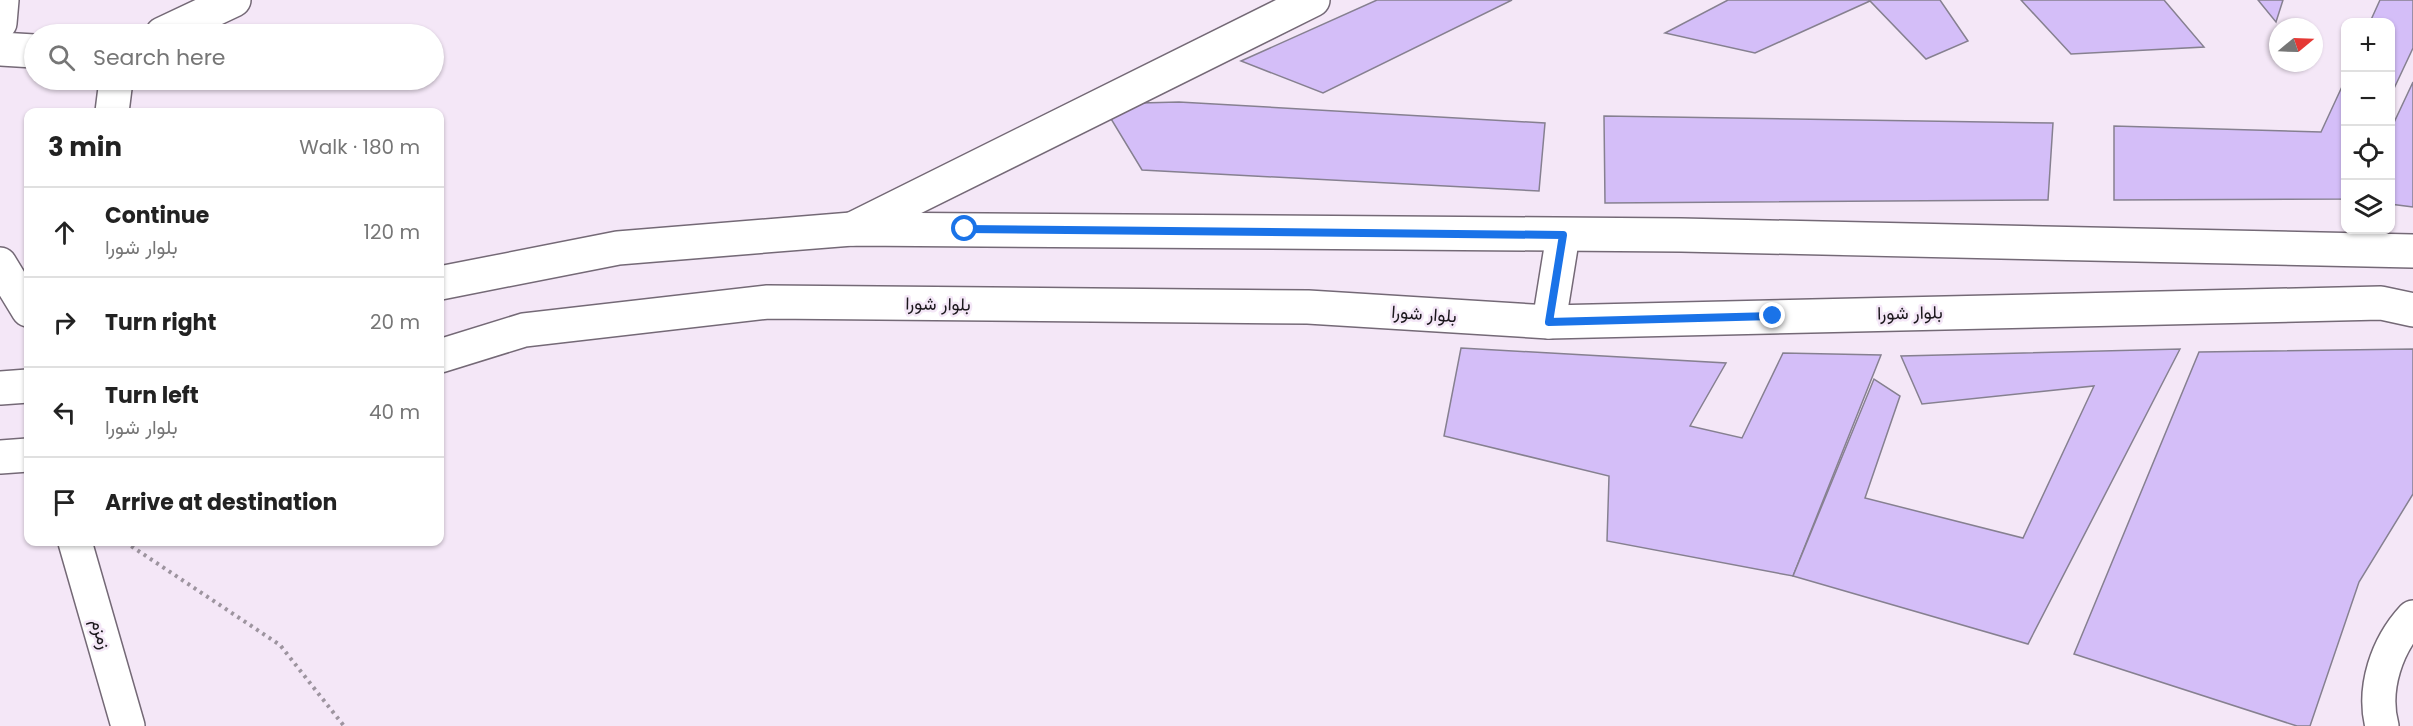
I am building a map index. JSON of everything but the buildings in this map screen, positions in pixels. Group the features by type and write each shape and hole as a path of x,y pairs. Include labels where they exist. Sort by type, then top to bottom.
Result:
{"main road":[{"path":"0,23 2,0"},
{"path":"183,24 234,0"},
{"path":"852,229 1303,2"},
{"path":"0,49 24,50"},
{"path":"112,108 115,90"},
{"path":"444,282 618,248 852,229 1681,234 2413,251"},
{"path":"1549,322 1563,235"},
{"path":"0,264 24,303"},
{"name":"بلوار شورا","path":"444,355 524,330 768,302 1308,307 1549,322 2381,303 2413,310"},
{"path":"0,388 24,386"},
{"path":"0,457 24,455"},
{"name":"زمزم","path":"76,546 128,726"},
{"path":"2382,726 2379,716 2380,681 2391,647 2413,617"}],"path":[{"path":"131,546 280,645 344,726"}],"route":[{"path":"965,229 1563,235 1549,322 1773,316"}]}
